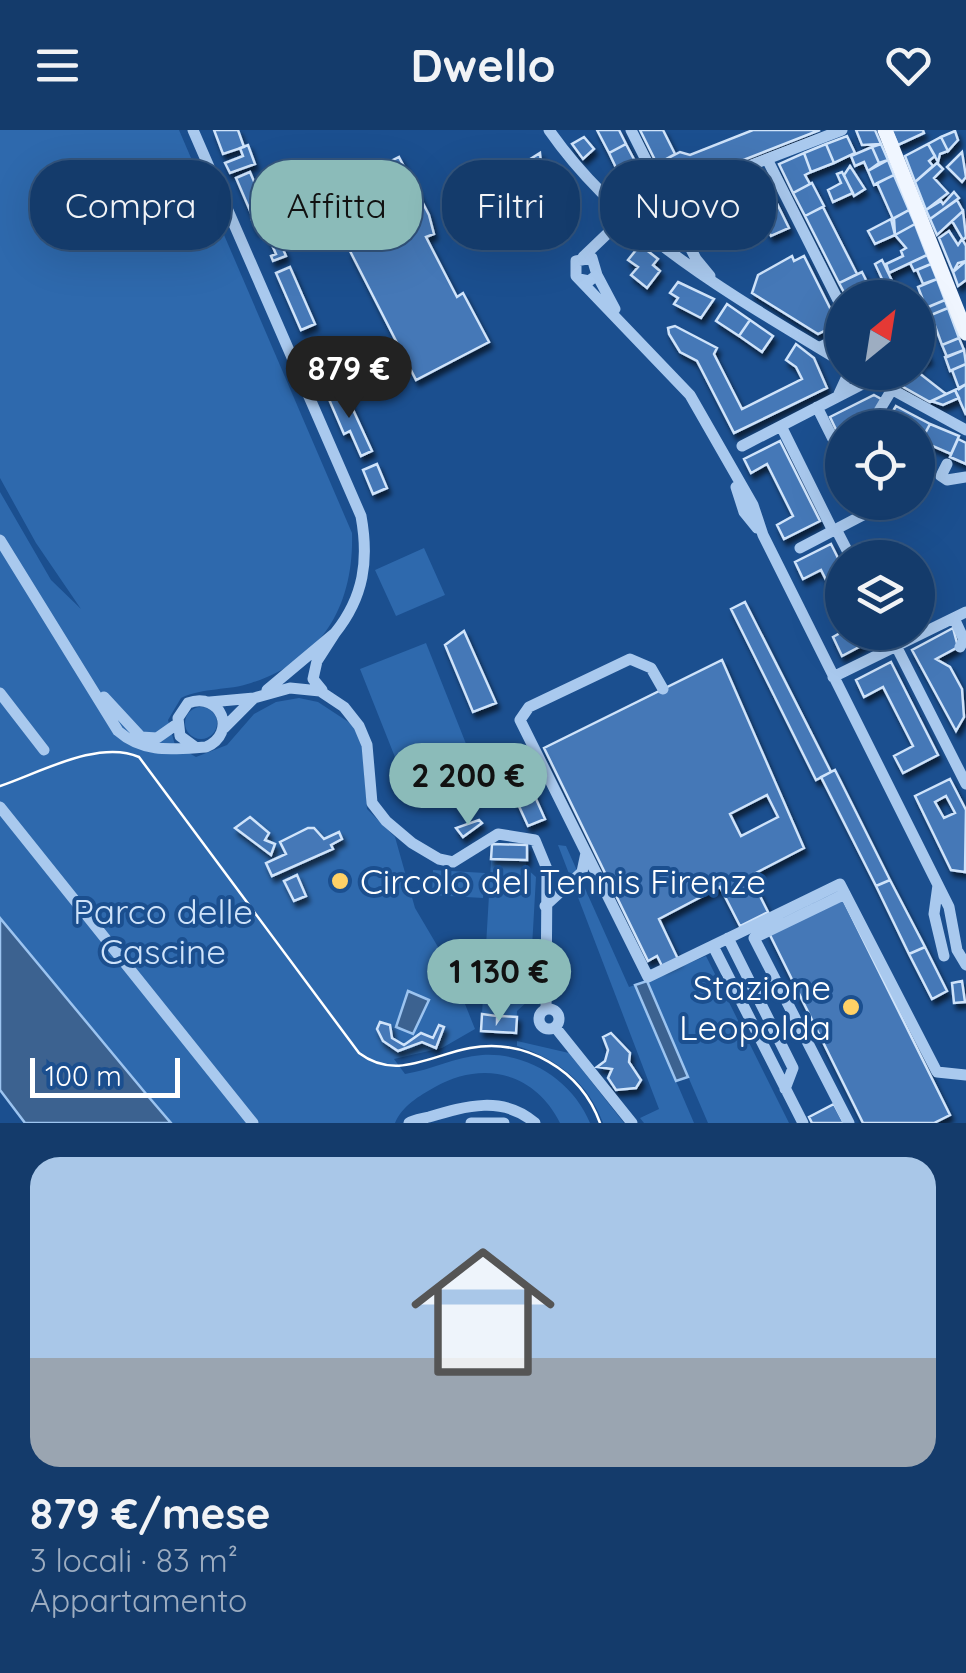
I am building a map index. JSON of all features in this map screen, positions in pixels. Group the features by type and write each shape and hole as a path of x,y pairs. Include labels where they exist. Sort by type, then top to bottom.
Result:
{"main road":[{"path":"885,130 966,333"}],"street":[{"path":"193,130 361,516 366,544 363,580 349,616 313,674 315,683 363,732 372,803 386,821 425,851 453,862 498,834 530,838 538,844 547,870 546,1009 540,1015 540,1024 555,1027 632,1123"},
{"path":"549,130 600,188"},
{"path":"631,130 646,160"},
{"path":"828,280 768,159 842,130"},
{"path":"579,279 589,281 600,240"},
{"path":"666,250 825,352"},
{"path":"692,250 700,266 729,292"},
{"path":"592,264 574,266 579,279 630,328 697,405 734,478 751,501 762,535 949,907 966,964"},
{"path":"592,264 630,328"},
{"path":"819,348 825,345"},
{"path":"837,397 841,390"},
{"path":"742,446 847,390"},
{"path":"880,410 891,391 966,430"},
{"path":"817,407 825,423"},
{"path":"781,426 841,540"},
{"path":"947,464 941,476 946,480 966,476"},
{"path":"800,548 849,520"},
{"path":"0,540 126,738 154,749 216,743 224,728 257,697 336,633"},
{"path":"935,627 960,615 964,640 960,648"},
{"path":"834,677 888,650"},
{"path":"898,650 966,784"},
{"path":"663,689 650,668 630,659 534,704 521,715 520,724 648,978 840,884 937,1072 966,1075"},
{"path":"76,664 136,735 156,738 177,724 188,703 257,697 302,687 329,696"},
{"path":"0,693 44,750"},
{"path":"210,702 222,713 224,728"},
{"path":"177,724 184,741 195,747"},
{"path":"0,806 253,1123"},
{"path":"545,906 582,872 586,853"},
{"path":"938,885 934,914 944,956"},
{"path":"845,894 754,938 849,1123"},
{"path":"949,907 966,918 956,940"},
{"path":"728,938 793,1068 785,1089"},
{"path":"714,946 802,1123"},
{"path":"410,1123 481,1104 512,1109 535,1123"},
{"path":"470,1123 504,1123"}],"green space":[{"name":"Parco delle Cascine","path":"0,130 179,130 192,160 30,160 30,250 231,250 352,533 347,584 340,606 315,645 276,673 251,683 181,698 168,720 175,745 196,757 227,745 254,714 276,702 299,698 318,702 353,725 362,745 367,809 395,837 415,908 451,969 475,1029 442,1048 394,1059 405,1074 472,1056 516,1058 560,1082 590,1123 560,1123 537,1092 522,1082 489,1073 471,1074 435,1087 407,1107 395,1123 171,1123 0,918 0,492 51,580 81,609 36,543 0,478"},
{"path":"424,548 445,595 396,616 375,570"},
{"path":"426,643 480,779 414,805 360,669"},
{"path":"201,707 213,711 217,723 213,735 201,739 189,735 185,723 189,711"},
{"path":"492,844 527,845 526,868 536,877 529,1000 517,1011 516,1033 481,1031"},
{"path":"558,845 566,846 629,987 635,985 694,1123 644,1123 640,1118 659,1109"},
{"path":"433,870 485,873 483,898 432,895"},
{"path":"706,956 789,1123 708,1123 647,981"},
{"path":"517,1041 569,1053 624,1123 603,1123 580,1084 558,1065 517,1046"}],"shaded area":[{"path":"0,918 171,1123 25,1123 0,1090"},
{"path":"647,981 688,1077 676,1081 635,985"},
{"path":"408,991 429,1000 413,1034 396,1027"}],"building":[{"path":"214,130 238,130 244,147 223,154"},
{"path":"597,130 619,130 626,144 609,153"},
{"path":"640,130 663,130 675,154 655,160"},
{"path":"753,130 820,130 743,160 665,160 680,152 690,155"},
{"path":"856,130 875,130 881,144 862,145"},
{"path":"891,130 923,130 924,133 898,145"},
{"path":"955,131 958,140 948,151 941,137"},
{"path":"847,136 855,153 834,163 826,144"},
{"path":"584,137 594,149 583,159 572,144"},
{"path":"941,137 948,151 940,154 938,162 928,144"},
{"path":"626,144 634,160 612,160 609,153"},
{"path":"826,144 834,163 811,172 804,153"},
{"path":"881,144 888,160 879,163 872,147"},
{"path":"928,144 935,156 929,161 933,166 915,182 905,156"},
{"path":"248,145 254,160 251,165 231,173 231,161 243,156 240,148"},
{"path":"872,147 879,163 868,171 864,162 855,166 851,156"},
{"path":"962,152 966,177 962,182 947,167"},
{"path":"804,153 811,172 805,175 810,184 793,193 779,164"},
{"path":"888,160 894,175 874,185 868,171"},
{"path":"937,163 943,169 934,178 948,193 926,210 915,182"},
{"path":"850,166 865,189 854,196 844,175"},
{"path":"250,172 251,213 236,178"},
{"path":"842,172 853,193 833,202 828,190 841,183 837,174"},
{"path":"894,175 909,210 893,219 877,183"},
{"path":"812,183 824,206 805,216 793,193"},
{"path":"954,192 959,198 930,219 926,210 941,201 943,204"},
{"path":"957,200 963,211 937,235 930,219"},
{"path":"422,201 434,234 426,237 457,297 463,293 489,342 416,380 350,251 422,250"},
{"path":"776,202 789,228 776,234"},
{"path":"823,207 857,274 837,280 805,216"},
{"path":"909,210 915,224 895,235 894,218"},
{"path":"963,211 966,237 963,240 952,221"},
{"path":"891,219 895,235 875,244 868,231"},
{"path":"915,224 927,255 889,273 886,264 903,256 901,251 906,248 895,235"},
{"path":"949,231 958,245 962,239 966,246 966,261 958,263 953,272 939,238"},
{"path":"274,250 283,250 286,256 273,261 271,256 276,254"},
{"path":"636,250 646,250 658,259 653,265 660,271 647,288 631,275 638,267 628,260"},
{"path":"927,255 931,264 914,271 910,263"},
{"path":"792,256 794,261 804,256 825,298 825,330 818,334 752,293 758,275"},
{"path":"882,260 892,280 882,280 875,264"},
{"path":"966,261 966,280 958,286 953,272"},
{"path":"931,264 937,279 921,280 917,270"},
{"path":"290,267 315,324 301,330 276,273"},
{"path":"862,272 866,280 845,280"},
{"path":"937,279 945,300 935,304 935,280"},
{"path":"678,282 714,299 701,318 674,304 678,298 670,293"},
{"path":"945,300 948,308 935,313 935,304"},
{"path":"727,304 750,320 739,336 716,321"},
{"path":"948,308 959,338 942,345 935,313"},
{"path":"750,320 773,336 762,352 739,336"},
{"path":"675,326 717,348 714,354 742,409 802,379 796,367 786,360 796,344 814,358 825,389 734,433 697,361 680,352 668,328"},
{"path":"959,338 964,350 947,357 942,345"},
{"path":"964,350 966,364 950,371 945,357"},
{"path":"329,355 342,383 328,390 314,361"},
{"path":"966,364 966,384 959,389 952,370"},
{"path":"966,384 966,415 955,390"},
{"path":"935,385 946,394 930,402 909,390 935,390"},
{"path":"344,390 372,451 361,456 350,431 344,434 328,397"},
{"path":"955,390 959,398 943,405 931,401"},
{"path":"874,395 883,400 876,410 844,410"},
{"path":"935,426 959,436 951,454 935,447"},
{"path":"958,439 966,443 966,464 950,457"},
{"path":"780,441 820,521 784,539 777,525 793,516 767,464 751,473 744,459"},
{"path":"377,464 387,488 373,494 363,470"},
{"path":"825,547 825,578 821,570 803,579 795,562"},
{"path":"745,602 831,772 816,780 731,609"},
{"path":"953,628 958,647 936,659 950,667 962,689 964,717 956,731 912,650 935,650 935,638"},
{"path":"464,631 496,703 473,712 445,645"},
{"path":"722,660 804,848 750,876 768,912 740,926 720,887 659,919 678,959 662,966 657,956 648,961 544,748","holes":["767,795 778,817 741,836 730,814"]},
{"path":"891,662 938,755 903,773 894,756 913,746 883,687 864,697 856,680"},
{"path":"520,763 545,819 528,826 503,771"},
{"path":"835,770 890,880 876,886 821,777"},
{"path":"950,779 966,810 965,872 951,870 915,796","holes":["946,796 955,813 944,818 935,802"]},
{"path":"250,817 269,833 265,840 275,844 271,855 235,828"},
{"path":"479,820 482,823 463,837 456,828"},
{"path":"314,828 324,839 339,832 342,839 331,845 333,849 272,876 266,863 286,854 280,842"},
{"path":"492,844 527,845 527,860 491,859"},
{"path":"297,875 306,896 294,901 284,881"},
{"path":"890,880 925,947 909,954 876,886"},
{"name":"Stazione Leopolda","path":"842,897 950,1115 934,1123 863,1123 769,933"},
{"path":"925,947 947,991 932,999 909,954"},
{"path":"962,981 965,1002 954,1003 952,983"},
{"path":"482,1014 497,1016 497,1022 501,1016 517,1017 516,1033 481,1031"},
{"path":"380,1022 390,1025 392,1038 404,1045 421,1033 433,1038 439,1025 444,1027 436,1048 422,1042 398,1051 383,1041 377,1029"},
{"path":"611,1033 630,1053 629,1062 641,1080 636,1088 616,1090 608,1078 612,1069 597,1067 605,1061 608,1050 603,1037"},
{"path":"834,1104 844,1123 812,1123 809,1117"}],"tram line":[{"path":"0,786 88,755 106,752 139,757 359,1053 373,1061 400,1066 470,1048 491,1046 531,1053 565,1073 580,1088 600,1123"}],"place":[{"name":"Circolo del Tennis Firenze","path":"340,881"},
{"name":"Stazione Leopolda","path":"851,1007"}]}
